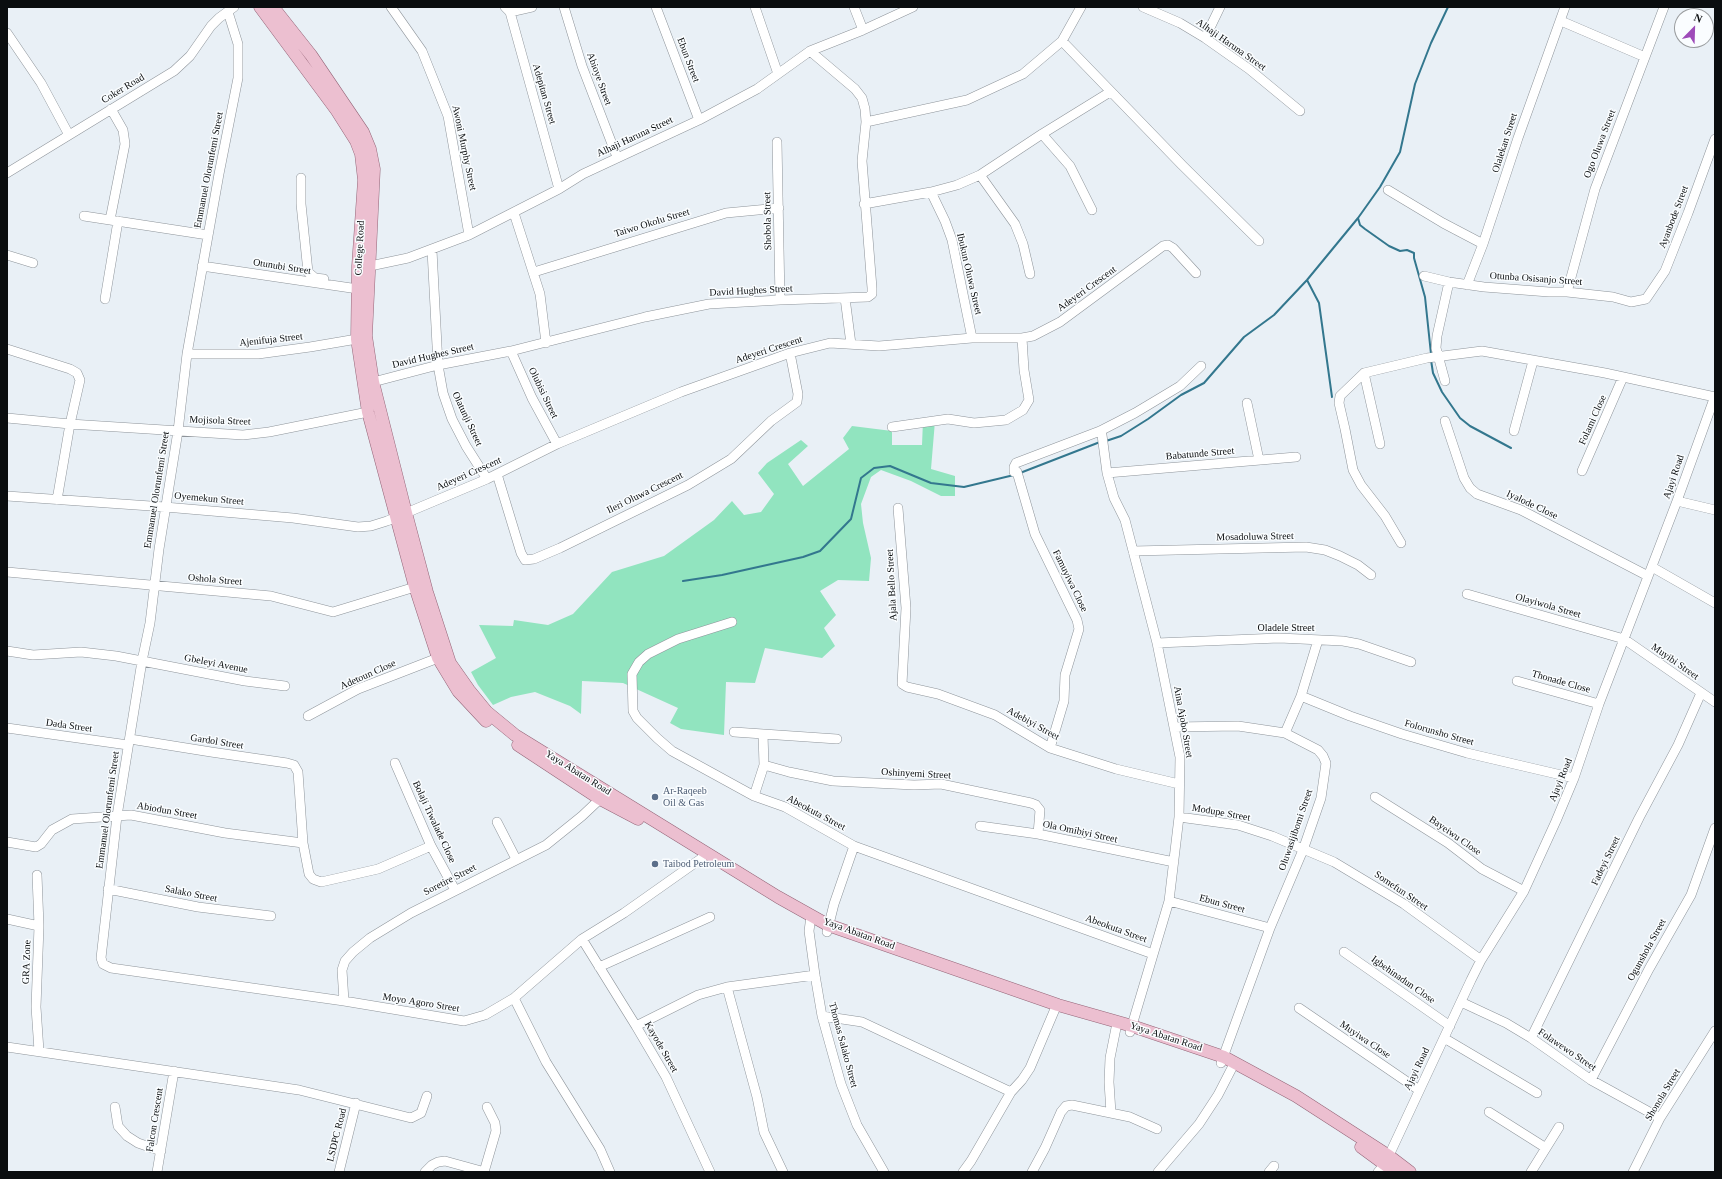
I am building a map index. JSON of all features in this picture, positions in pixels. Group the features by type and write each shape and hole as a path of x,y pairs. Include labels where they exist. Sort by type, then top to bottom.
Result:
{"main road":[{"name":"College Road","path":"260,7 337,111 356,141 361,154 364,180 366,336 373,382 401,514"},
{"name":"College Road","path":"273,7 312,55 363,132 370,149 374,170 364,266 358,286 357,338 368,412 401,514"},
{"name":"Yaya Abatan Road","path":"401,514 415,587 438,658 458,691 483,719 524,749 600,798 660,831 702,858 810,920 827,928 851,938 1055,1009 1116,1028 1131,1029"},
{"name":"Yaya Abatan Road","path":"401,514 450,663 487,712 515,735 778,897 810,920"},
{"name":"Yaya Abatan Road","path":"827,928 1058,1004 1228,1063 1328,1123 1396,1172"},
{"name":"Yaya Abatan Road","path":"1384,1164 1410,1172"}],"street":[{"name":"Awoni Murphy Street","path":"391,7 422,51 448,116 469,235"},
{"path":"508,10 532,7"},
{"name":"Abioye Street","path":"564,7 582,66 617,157"},
{"name":"Ebun Street","path":"656,7 699,120"},
{"path":"755,7 778,74"},
{"path":"854,7 863,30"},
{"name":"Alhaji Haruna Street","path":"364,266 408,258 469,235 559,189 583,174 699,120 757,89 810,51 863,30 913,7"},
{"path":"866,122 967,100 1023,74 1062,41 1081,7"},
{"name":"Alhaji Haruna Street","path":"1143,7 1180,23 1205,38 1249,69 1300,112"},
{"path":"1205,38 1220,7"},
{"name":"Olalekan Street","path":"1467,285 1483,244 1527,112 1565,7"},
{"name":"Ogo Oluwa Street","path":"1567,292 1594,189 1664,7"},
{"name":"Coker Road","path":"7,173 174,71 190,56 211,26 231,9"},
{"name":"Emmanuel Olorunfemi Street","path":"112,968 103,964 101,958 117,816 142,661 150,624 165,507 178,431 202,266 238,78 238,44 231,9"},
{"name":"Adepitan Street","path":"508,10 559,189"},
{"path":"1561,21 1645,57"},
{"path":"7,33 41,83 69,135"},
{"path":"1062,41 1110,92 1259,241"},
{"name":"David Hughes Street","path":"373,382 438,365 546,343 644,317 709,304 868,297 872,294 864,204 862,161 866,122 862,98 855,89 810,51"},
{"path":"864,204 931,192 957,185 980,175 1110,92"},
{"path":"106,298 114,221 125,144 123,130 111,109"},
{"path":"1042,134 1070,166 1092,210"},
{"name":"Ayanbode Street","path":"1646,299 1665,271 1715,139"},
{"name":"Shobola Street","path":"777,142 780,300"},
{"path":"980,175 1015,224 1024,244 1030,274"},
{"path":"301,178 301,204 309,274 315,278 358,286"},
{"path":"1388,190 1443,223 1483,244"},
{"name":"Ibukun Oluwa Street","path":"931,192 945,221 952,240 972,338"},
{"name":"Taiwo Okolu Street","path":"534,272 695,221 726,213 779,208"},
{"path":"514,213 534,272 542,305 546,343"},
{"path":"84,216 208,235"},
{"name":"Adeyeri Crescent","path":"401,514 487,479 557,444 681,392 790,354 830,343 879,346 972,338 1022,338 1032,336 1060,322 1144,262 1163,246 1168,245 1173,248 1196,273"},
{"name":"Olatunji Street","path":"432,250 438,365 443,393 452,420 487,479"},
{"path":"7,255 33,263"},
{"name":"Otunubi Street","path":"202,266 358,286"},
{"name":"Otunba Osisanjo Street","path":"1424,276 1467,285 1549,292 1567,292 1613,297 1632,302 1646,299"},
{"path":"1432,357 1436,348 1437,336 1449,282"},
{"path":"845,298 851,344"},
{"name":"Ajenifuja Street","path":"188,354 258,354 310,347 357,338"},
{"path":"892,427 948,419 974,422 1006,420 1023,410 1029,400 1024,370 1022,338"},
{"path":"7,349 70,369 77,373 80,380 70,424 57,500"},
{"name":"Olubisi Street","path":"511,351 532,398 557,444"},
{"path":"1401,542 1393,527 1361,485 1353,470 1339,403 1340,396 1364,373 1432,357 1482,351 1624,377 1715,397"},
{"name":"Ileri Oluwa Crescent","path":"497,474 521,553 525,560 540,556 688,484 731,460 771,421 797,402 798,394 790,354"},
{"path":"1432,357 1445,381"},
{"path":"1514,431 1533,361"},
{"path":"1101,433 1159,400 1180,386 1201,366"},
{"path":"1364,373 1380,444"},
{"name":"Folami Close","path":"1582,471 1624,377"},
{"name":"Ajayi Road","path":"1384,1164 1481,960 1524,891 1556,821 1574,778 1599,704 1713,407 1715,397"},
{"path":"1247,403 1259,460"},
{"name":"Mojisola Street","path":"7,418 70,424 243,435 269,432 368,412"},
{"name":"Iyalode Close","path":"1445,421 1464,478 1470,488 1477,494 1521,510 1715,603"},
{"name":"Aina Ajobo Street","path":"1101,433 1107,473 1114,498 1125,520 1157,643 1180,757 1179,817 1169,901 1131,1029"},
{"name":"Famuyiwa Close","path":"1050,748 1064,701 1065,675 1079,630 1077,620 1035,534 1015,472 1016,463 1101,433"},
{"name":"Babatunde Street","path":"1107,473 1296,457"},
{"name":"Oyemekun Street","path":"7,496 165,507 285,518 358,527 371,526 387,521 401,514"},
{"path":"1677,501 1715,510"},
{"name":"Ajala Bello Street","path":"898,508 906,608 902,684"},
{"name":"Mosadoluwa Street","path":"1133,551 1306,547 1325,550 1340,556 1358,565 1371,575"},
{"name":"Oshola Street","path":"7,572 271,596 333,612 415,587"},
{"name":"Olayiwola Street","path":"1467,594 1624,639"},
{"name":"Abeokuta Street","path":"732,622 678,639 648,654 639,662 632,674 633,711 637,718 656,738 672,751 754,796 785,807 854,846 1153,954"},
{"name":"Oladele Street","path":"1157,643 1279,638 1343,641 1359,644 1411,662"},
{"name":"Muyibi Street","path":"1624,639 1715,702"},
{"path":"1286,733 1301,696 1318,640"},
{"name":"Gbeleyi Avenue","path":"7,651 33,655 81,652 142,661 245,681 286,686"},
{"name":"Adetoun Close","path":"308,716 358,690 438,658"},
{"name":"Thonade Close","path":"1517,681 1599,704"},
{"name":"Adebiyi Street","path":"902,684 907,687 938,694 995,716 1050,748 1116,769 1179,784"},
{"name":"Fadeyi Street","path":"1531,1038 1636,825 1672,756 1701,693"},
{"name":"Folorunsho Street","path":"1301,696 1350,716 1402,734 1467,752 1574,778"},
{"name":"Oluwasijibomi Street","path":"1158,1172 1199,1124 1218,1095 1270,928 1303,850 1321,798 1326,763 1318,750 1286,733 1238,726 1174,727"},
{"name":"Dada Street","path":"7,728 129,742"},
{"path":"734,732 838,739"},
{"path":"754,796 764,765 763,734"},
{"name":"Gardol Street","path":"129,742 210,752 294,765 298,772 303,843"},
{"name":"Bolaji Tiwalade Close","path":"395,763 431,846 455,890"},
{"name":"Oshinyemi Street","path":"764,765 833,781 914,785 941,784 1031,802 1040,810 1038,834"},
{"name":"Bayeiwu Close","path":"1374,797 1448,843 1482,869 1524,891"},
{"name":"Soretire Street","path":"344,1002 342,970 345,961 353,952 370,938 411,913 546,845 582,816 600,798"},
{"name":"Abiodun Street","path":"7,842 36,847 41,844 52,830 72,819 131,815 225,833 303,843"},
{"name":"Modupe Street","path":"1179,817 1238,825 1272,836 1303,850"},
{"path":"497,822 516,859"},
{"name":"Ola Omibiyi Street","path":"980,826 1038,834 1174,862"},
{"name":"Ogunshola Street","path":"1591,1080 1649,969 1691,894 1715,828"},
{"path":"303,843 309,874 313,879 321,882 378,869 431,846"},
{"path":"827,928 854,846"},
{"name":"Somefun Street","path":"1303,850 1334,862 1366,880 1404,904 1481,960"},
{"name":"Moyo Agoro Street","path":"112,968 464,1021 485,1015 514,998 582,940 624,913 702,858"},
{"name":"GRA Zone","path":"37,875 39,926 36,1007 39,1051"},
{"name":"Salako Street","path":"108,889 198,907 271,916"},
{"name":"Ebun Street","path":"1169,901 1270,928"},
{"path":"599,967 710,917"},
{"path":"7,919 39,926"},
{"name":"Thomas Salako Street","path":"810,920 810,940 822,1016 843,1091 857,1125 884,1172"},
{"name":"Kayode Street","path":"582,940 666,1077 710,1172"},
{"name":"Igbehinadun Close","path":"1344,952 1450,1026"},
{"path":"636,1026 698,995 726,987 815,975"},
{"path":"726,987 757,1097 764,1132 783,1172"},
{"path":"514,998 546,1062 600,1149 610,1172"},
{"name":"Folawewo Street","path":"1461,1002 1506,1023 1531,1038 1591,1080 1660,1118"},
{"name":"Muyiwa Close","path":"1299,1008 1418,1090"},
{"path":"963,1172 971,1161 1011,1092 1030,1068 1055,1009"},
{"path":"822,1016 862,1022 1011,1092"},
{"path":"1111,1113 1109,1082 1110,1058 1116,1028"},
{"name":"Shonola Street","path":"1633,1172 1660,1118 1715,1030"},
{"path":"1444,1038 1537,1093"},
{"path":"7,1047 299,1090 356,1103 411,1118 421,1113 427,1096"},
{"name":"Falcon Crescent","path":"157,1172 174,1071"},
{"name":"LSDPC Road","path":"339,1172 356,1103"},
{"path":"1032,1172 1046,1148 1060,1112 1066,1106 1072,1105 1130,1117 1157,1129"},
{"path":"115,1107 118,1126 127,1136 138,1143 161,1151"},
{"path":"425,1172 432,1165 445,1161 484,1172 496,1131 495,1123 487,1107"},
{"path":"1489,1112 1546,1148"},
{"path":"1531,1172 1559,1127"}],"green space":[{"path":"923,421 935,421 931,469 955,476 955,496 941,496 911,481 881,470 871,477 861,504 863,523 871,558 869,581 838,580 820,591 836,615 824,628 835,646 822,658 765,648 755,683 726,682 724,735 681,729 670,723 678,708 623,683 582,681 581,714 570,706 535,692 511,697 493,705 478,685 471,672 496,658 479,625 513,626 514,620 548,625 573,614 612,572 664,556 714,520 732,501 744,515 761,512 774,494 758,473 767,463 801,440 808,446 788,464 803,486 849,449 843,438 852,426 892,431 892,445 922,445"}],"waterway":[{"path":"1106,441 1121,436 1181,395 1204,383 1244,337 1274,315 1307,280 1358,218 1380,187 1400,152 1415,84 1431,43 1448,7"},
{"path":"1358,218 1360,225 1389,246 1400,251 1407,250 1414,253 1414,258 1425,297 1431,354"},
{"path":"1307,280 1319,303 1332,397"},
{"path":"1431,360 1433,373 1442,392 1460,418 1470,426 1511,448"},
{"path":"1020,473 1100,442"},
{"path":"683,581 722,575 803,557 820,551 851,519 861,478 874,468 890,466 931,483 964,487 1014,475"}],"place":[{"name":"Ar-Raqeeb Oil & Gas","path":"655,797"},
{"name":"Taibod Petroleum","path":"655,864"}]}
